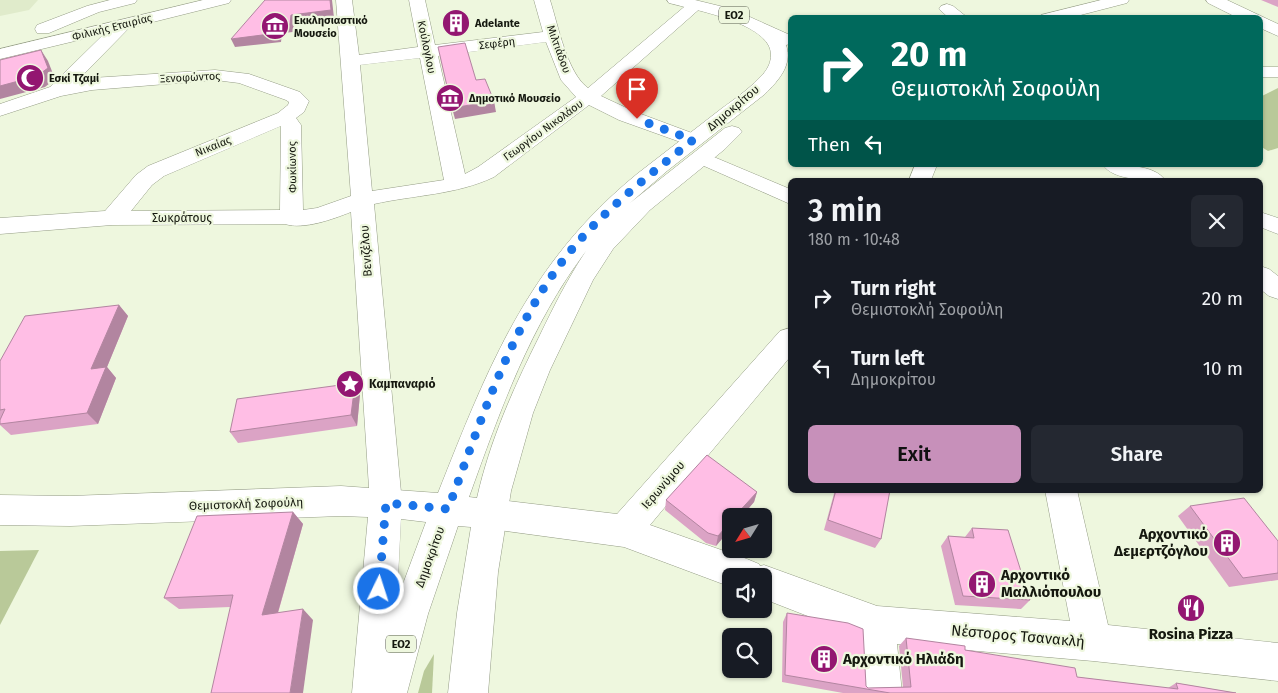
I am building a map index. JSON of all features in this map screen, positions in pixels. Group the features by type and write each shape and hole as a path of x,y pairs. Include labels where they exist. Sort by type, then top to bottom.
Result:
{"street":[{"path":"0,47 87,12 129,0"},
{"path":"57,92 123,24 134,0"},
{"name":"Φιλικής Εταιρίας","path":"0,54 123,24 180,5 223,0"},
{"name":"Βενιζέλου","path":"344,0 351,61 386,503 372,693"},
{"name":"Κούλογλου","path":"417,0 456,183"},
{"name":"Μιλτιάδου","path":"542,0 553,36 570,80 588,98 698,149 788,196"},
{"name":"ΕΟ2","path":"674,0 726,12 780,32"},
{"name":"ΕΟ2","path":"722,0 780,32"},
{"path":"1053,0 1074,11"},
{"path":"1059,15 1121,0"},
{"path":"1214,0 1246,15"},
{"name":"Γεωργίου Νικολάου","path":"362,200 456,183 486,172 611,80 696,5"},
{"path":"1263,23 1278,31"},
{"name":"Δημοκρίτου","path":"468,693 476,608 491,514 515,424 532,377 572,294 589,266 614,232 775,71 780,59 776,40 780,32"},
{"name":"Σεφέρη","path":"351,61 553,36"},
{"path":"1263,72 1278,72"},
{"name":"Ξενοφώντος","path":"0,110 57,92 102,83 223,75 242,78 293,96 299,101 298,108 285,117"},
{"name":"Δημοκρίτου","path":"387,693 419,587 490,395 519,334 554,274 579,241 610,209 698,149 788,82"},
{"name":"Νικαίας","path":"112,218 144,180 156,171 285,117"},
{"name":"Φωκίωνος","path":"285,117 291,125 292,219"},
{"path":"1119,167 1149,178"},
{"name":"Σωκράτους","path":"0,226 112,218 292,219 325,214 362,200"},
{"path":"1263,220 1278,226"},
{"path":"1263,278 1278,290"},
{"name":"Ιερωνύμου","path":"624,531 788,340"},
{"path":"1062,493 1094,642"},
{"name":"Θεμιστοκλή Σοφούλη","path":"0,510 70,511 341,501 386,503 491,514"},
{"path":"491,514 624,531 725,568"},
{"name":"Νέστορος Τσανακλή","path":"772,585 877,624 1094,642 1278,662"},
{"path":"877,624 882,693"}],"shaded area":[{"path":"0,0 38,0 29,10 0,16"},
{"path":"1278,88 1278,148 1268,151 1263,148 1263,96"},
{"path":"39,550 0,625 0,551"},
{"path":"434,654 432,693 418,693 424,671"}],"building":[{"path":"265,0 330,0 331,10 291,15 290,24 279,25 278,33 231,39"},
{"path":"465,43 476,80 485,79 494,101 452,108 438,47"},
{"path":"41,50 48,68 37,76 0,86 0,60"},
{"path":"119,305 91,369 106,367 87,413 0,424 5,409 0,410 0,361 25,316"},
{"path":"355,383 351,415 230,432 237,399"},
{"path":"707,455 757,492 742,508 722,508 722,531 718,536 708,533 666,500"},
{"path":"835,493 889,493 881,539 828,520"},
{"name":"Αρχοντικό Δεμερτζόγλου","path":"1244,498 1278,541 1278,573 1243,578 1190,506"},
{"path":"293,512 262,615 303,609 290,693 211,693 233,595 164,598 197,516"},
{"name":"Αρχοντικό Μαλλιόπουλου","path":"972,528 1008,530 1030,600 963,596 948,536 974,538"},
{"path":"787,613 848,623 863,629 866,686 868,688 911,687 906,638 965,646 965,650 1075,668 1077,677 1178,689 1176,683 1236,693 890,693 785,675"}],"place":[{"name":"Adelante","path":"456,23"},
{"name":"Εκκλησιαστικό Μουσείο","path":"275,26"},
{"name":"Εσκί Τζαμί","path":"30,78"},
{"name":"Δημοτικό Μουσείο","path":"450,98"},
{"name":"Καμπαναριό","path":"350,384"},
{"name":"Αρχοντικό Δεμερτζόγλου","path":"1227,543"},
{"name":"Αρχοντικό Μαλλιόπουλου","path":"982,584"},
{"name":"Rosina Pizza","path":"1191,608"},
{"name":"Αρχοντικό Ηλιάδη","path":"824,659"}],"route":[{"path":"379,589 386,503 448,509 490,395 532,309 554,274 579,241 610,209 693,140 637,119"}]}
